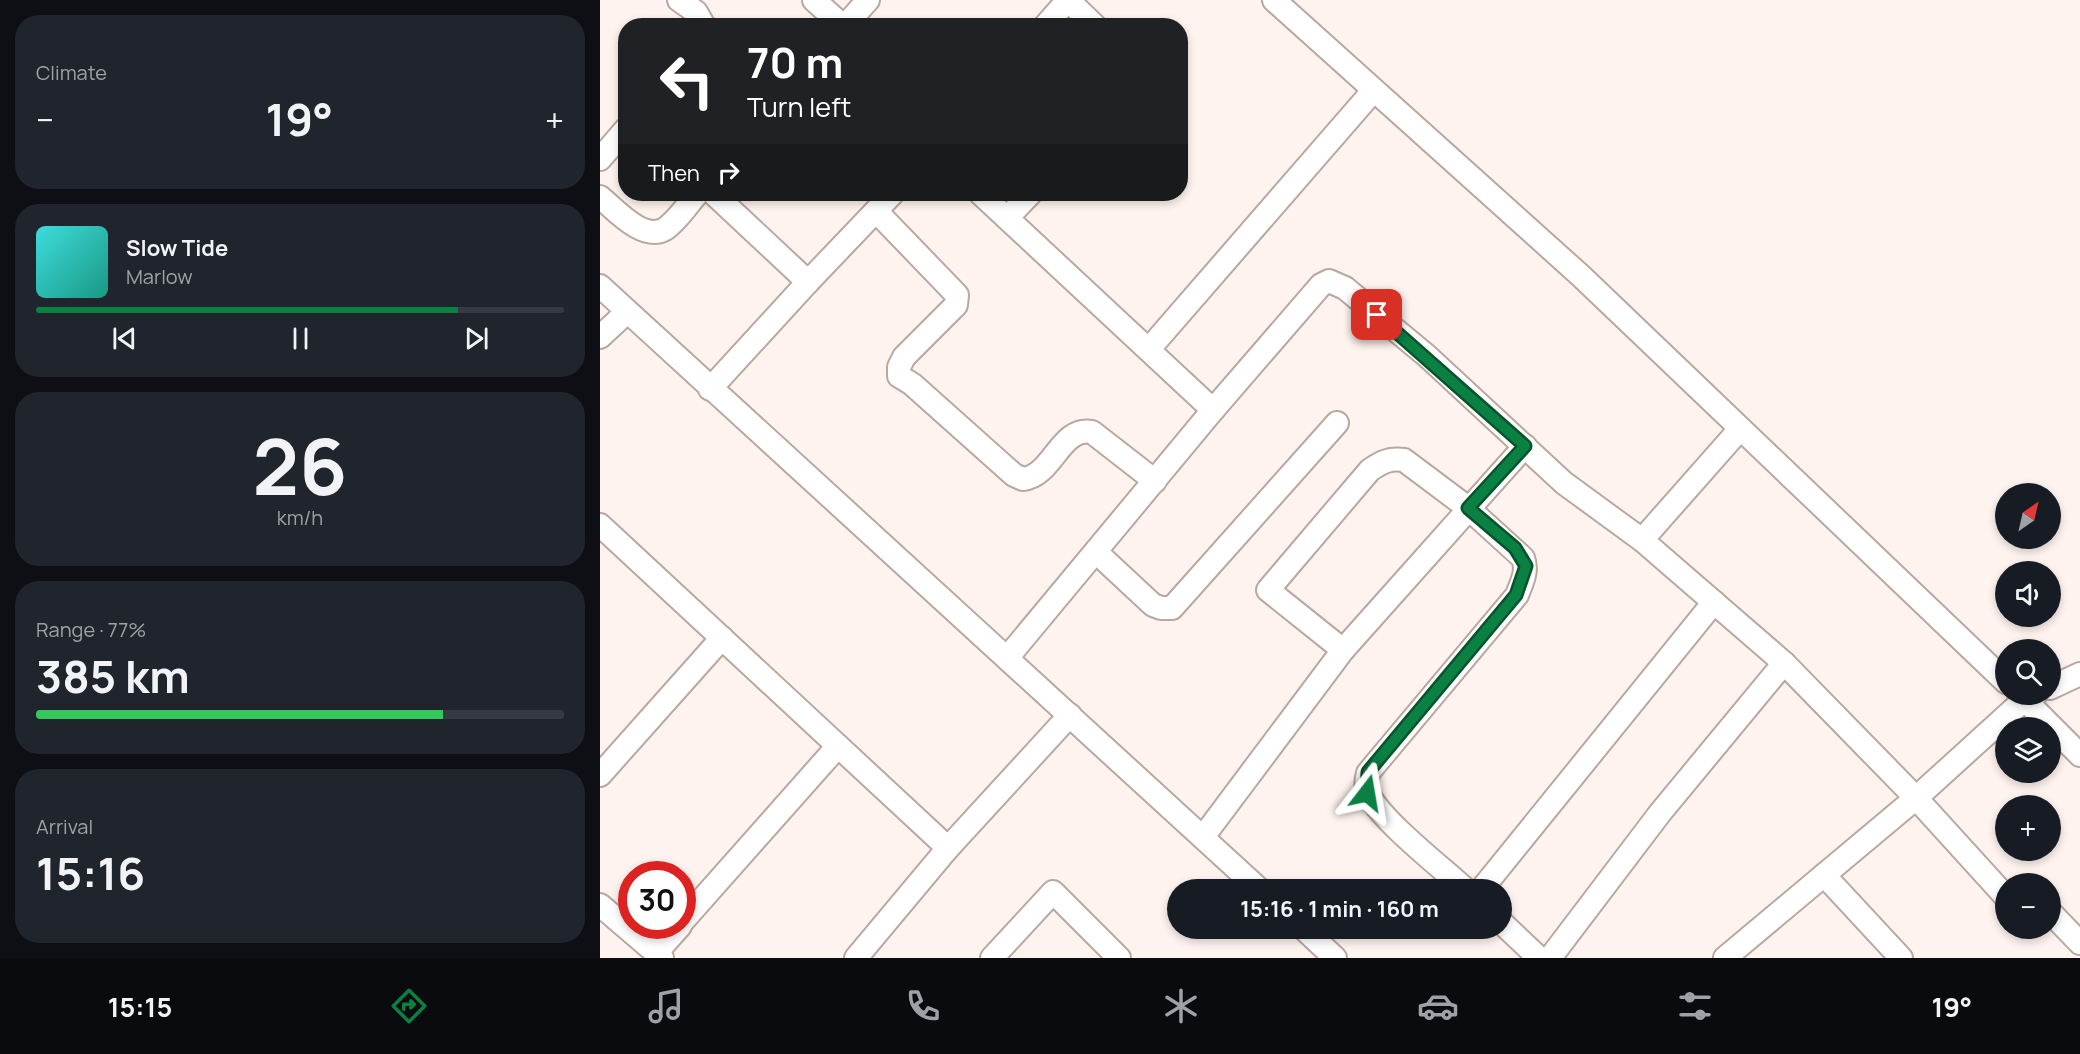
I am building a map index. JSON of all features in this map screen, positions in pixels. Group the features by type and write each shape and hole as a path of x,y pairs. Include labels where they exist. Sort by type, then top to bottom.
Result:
{"street":[{"path":"679,0 696,12 699,18"},
{"path":"814,0 835,18"},
{"path":"851,18 868,0"},
{"path":"1052,18 1068,0 1087,18"},
{"path":"1274,0 1581,276 1995,672"},
{"path":"1149,349 1373,91"},
{"path":"600,159 618,138"},
{"path":"600,197 638,228 654,231 664,229 690,201"},
{"path":"721,201 808,282"},
{"path":"710,389 885,201"},
{"path":"989,201 1213,410"},
{"path":"1007,218 1023,201"},
{"path":"876,211 957,295 956,305 903,357 899,367 899,376 912,384 1014,475 1023,479 1039,473 1073,434 1084,430 1092,432 1155,480"},
{"path":"1007,658 1213,410 1320,285 1329,281 1345,288 1427,357 1564,483 1642,540 1784,663 1916,798 1995,885"},
{"path":"600,286 1248,879"},
{"path":"600,337 627,312"},
{"path":"1096,552 1153,605 1172,608 1337,423"},
{"path":"1642,540 1740,429"},
{"path":"1203,837 1343,650 1525,446"},
{"path":"1343,650 1268,590 1370,471 1392,458 1404,460 1468,508 1515,548 1526,566 1525,576 1516,595 1368,772 1366,780 1367,793 1379,810 1454,879"},
{"path":"600,525 948,848"},
{"path":"1490,879 1714,602"},
{"path":"600,775 722,638"},
{"path":"1550,958 1660,813 1784,663"},
{"path":"2061,683 2080,674"},
{"path":"1725,958 1916,798 2016,705"},
{"path":"2034,705 2080,755"},
{"path":"856,958 948,848 1070,715"},
{"path":"696,907 838,746"},
{"path":"1824,875 1901,958"},
{"path":"992,958 1053,892 1119,958"},
{"path":"604,917 659,955 670,939"},
{"path":"2061,923 2080,943"},
{"path":"1512,932 1539,958"},
{"path":"1314,939 1335,958"}],"route":[{"path":"1367,793 1368,772 1516,595 1525,576 1526,566 1515,548 1468,508 1525,446 1377,315"}]}
